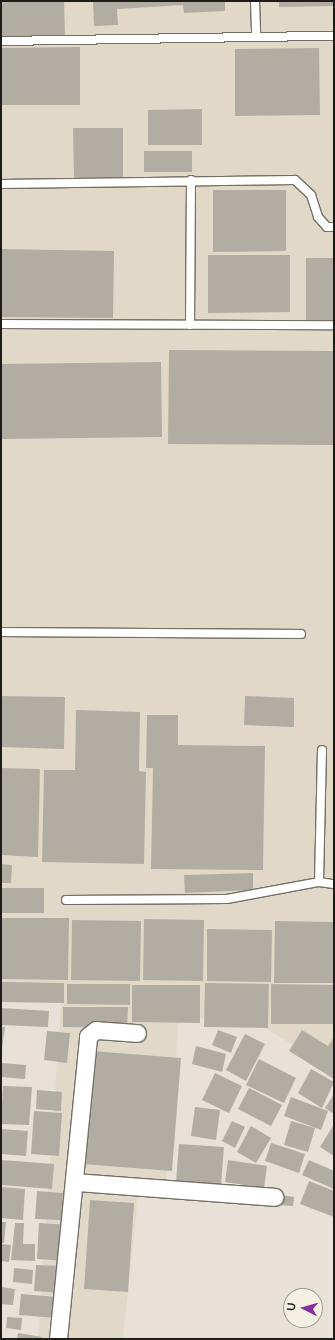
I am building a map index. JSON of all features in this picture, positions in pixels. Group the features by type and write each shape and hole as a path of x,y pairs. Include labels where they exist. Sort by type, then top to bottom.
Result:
{"street":[{"path":"58,1339 76,1182 88,1036 96,1030 137,1033"},
{"path":"76,1182 274,1198"}],"lane":[{"path":"256,1 256,37"},
{"path":"1,41 334,36"},
{"path":"190,325 191,180"},
{"path":"1,184 191,180 294,180 311,195 318,217 327,227 334,227"},
{"path":"1,324 334,325"},
{"path":"1,632 301,634"},
{"path":"318,882 322,750"},
{"path":"66,900 227,899 318,882 334,884"}],"shaded area":[{"path":"1,1 334,1 334,1068 259,1025 179,1016 166,1187 139,1186 123,1339 38,1339 62,989 1,986"}],"building":[{"path":"1,1 64,1 65,36 1,37"},
{"path":"93,1 225,1 225,11 184,13 183,5 117,9 118,25 94,26"},
{"path":"279,1 334,1 334,6 279,7"},
{"path":"80,47 80,105 1,105 1,48"},
{"path":"319,48 320,115 235,116 235,49"},
{"path":"202,109 202,145 148,145 148,110"},
{"path":"73,128 123,128 123,177 74,178"},
{"path":"144,151 192,151 192,172 144,172"},
{"path":"213,190 286,190 286,251 213,252"},
{"path":"1,249 114,251 113,318 1,317"},
{"path":"208,255 290,255 290,312 208,313"},
{"path":"306,258 334,258 334,322 306,322"},
{"path":"169,350 334,351 334,445 168,444"},
{"path":"161,362 162,437 1,439 1,364"},
{"path":"1,696 65,697 64,749 1,747"},
{"path":"245,696 294,698 294,727 244,725"},
{"path":"76,710 140,712 139,771 146,772 144,864 42,862 44,770 75,770"},
{"path":"147,715 178,715 178,745 265,746 263,870 151,869 153,768 146,768"},
{"path":"1,768 40,769 38,857 1,855"},
{"path":"1,864 12,865 11,883 1,883"},
{"path":"253,873 253,890 185,893 184,875"},
{"path":"1,888 44,888 44,913 1,913"},
{"path":"1,918 69,918 68,980 1,979"},
{"path":"144,919 204,920 203,981 143,980"},
{"path":"72,920 141,921 140,981 71,980"},
{"path":"275,921 334,922 334,983 274,983"},
{"path":"207,929 272,930 271,982 207,981"},
{"path":"1,982 64,983 64,1003 1,1002"},
{"path":"205,983 269,984 268,1028 204,1027"},
{"path":"67,984 130,984 130,1005 67,1004"},
{"path":"271,984 334,985 334,1024 271,1024"},
{"path":"132,985 200,985 200,1023 132,1022"},
{"path":"63,1007 128,1007 127,1028 63,1027"},
{"path":"1,1008 49,1011 48,1027 1,1025"},
{"path":"1,1027 5,1027 2,1049 1,1049"},
{"path":"218,1030 237,1037 231,1053 212,1045"},
{"path":"302,1030 328,1046 334,1037 334,1079 289,1051"},
{"path":"47,1031 70,1033 67,1063 44,1060"},
{"path":"245,1034 265,1044 246,1081 226,1070"},
{"path":"196,1046 226,1054 222,1072 192,1064"},
{"path":"92,1051 181,1058 172,1171 82,1164"},
{"path":"259,1059 296,1078 284,1103 246,1085"},
{"path":"1,1063 26,1065 25,1079 1,1077"},
{"path":"311,1069 334,1082 322,1108 298,1093"},
{"path":"215,1073 242,1086 229,1113 202,1100"},
{"path":"3,1086 32,1087 29,1125 1,1124"},
{"path":"249,1088 282,1105 271,1126 238,1109"},
{"path":"37,1090 62,1092 61,1111 36,1109"},
{"path":"334,1094 334,1114 325,1108"},
{"path":"291,1097 328,1111 321,1130 284,1116"},
{"path":"195,1107 220,1110 216,1140 191,1136"},
{"path":"34,1111 62,1113 59,1156 31,1154"},
{"path":"232,1121 245,1127 235,1148 222,1141"},
{"path":"291,1121 315,1128 308,1152 284,1145"},
{"path":"334,1124 334,1156 320,1147"},
{"path":"251,1126 271,1138 256,1163 237,1152"},
{"path":"1,1129 28,1131 26,1156 1,1154"},
{"path":"271,1143 305,1154 299,1173 265,1161"},
{"path":"179,1144 224,1147 221,1185 176,1182"},
{"path":"1,1160 54,1164 52,1189 1,1185"},
{"path":"228,1160 267,1166 264,1188 225,1182"},
{"path":"309,1160 334,1171 334,1189 302,1175"},
{"path":"309,1181 334,1191 334,1217 300,1204"},
{"path":"1,1187 25,1189 23,1220 1,1218"},
{"path":"37,1191 63,1193 61,1220 35,1219"},
{"path":"280,1195 294,1197 293,1206 279,1205"},
{"path":"90,1200 134,1203 128,1292 84,1289"},
{"path":"1,1222 6,1222 4,1243 1,1243"},
{"path":"15,1223 24,1223 23,1244 35,1244 35,1261 11,1260"},
{"path":"39,1223 69,1225 67,1261 37,1259"},
{"path":"1,1244 11,1245 9,1262 1,1261"},
{"path":"36,1265 64,1266 62,1293 34,1291"},
{"path":"14,1268 33,1270 32,1284 13,1282"},
{"path":"1,1287 15,1289 13,1305 1,1304"},
{"path":"21,1294 58,1297 57,1318 19,1315"},
{"path":"7,1317 22,1318 21,1330 6,1328"},
{"path":"18,1333 42,1337 42,1339 17,1339"}]}
